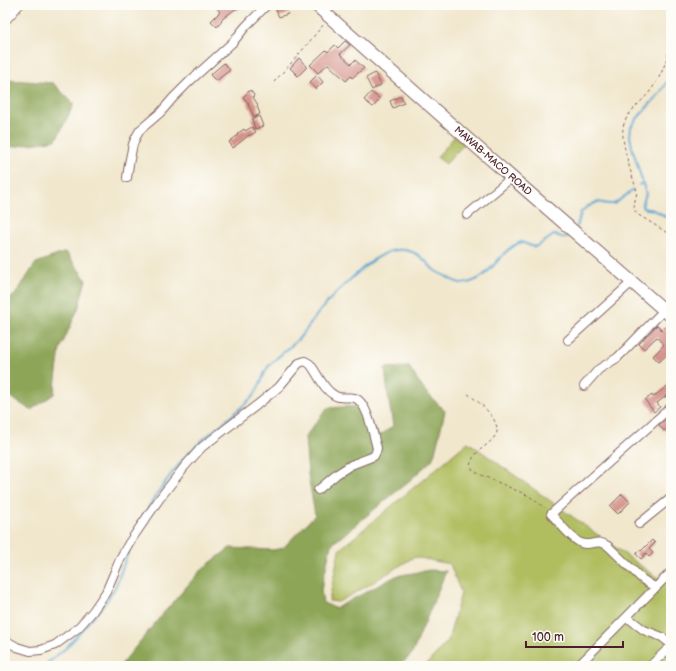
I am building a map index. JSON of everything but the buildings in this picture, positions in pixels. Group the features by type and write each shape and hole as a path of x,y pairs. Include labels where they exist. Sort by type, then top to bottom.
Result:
{"main road":[{"name":"MAWAB-MACO ROAD","path":"316,5 511,178 668,313"}],"street":[{"path":"5,21 19,5"},
{"path":"127,178 133,144 140,130 161,112 191,80 230,46 246,26 267,5"},
{"path":"467,215 511,178"},
{"path":"568,340 632,282"},
{"path":"584,386 599,369 617,358 668,313"},
{"path":"5,640 17,647 30,651 41,650 54,645 78,628 93,611 106,592 121,557 129,543 160,498 185,466 202,447 278,387 299,364 305,361 310,364 330,392 342,398 350,397 357,399 361,403 366,410 377,448 374,456 351,465 337,474 318,490"},
{"path":"656,588 642,579 602,542 587,544 580,543 551,514 671,406"},
{"path":"639,524 671,498"},
{"path":"578,666 671,572"},
{"path":"627,617 644,630 662,637 671,645 650,666"}],"path":[{"path":"669,5 671,27"},
{"path":"274,82 330,17"},
{"path":"671,35 670,48 666,63 658,80 626,119 623,128 623,139 637,191 634,211 671,235"},
{"path":"468,394 485,408 497,426 497,433 495,436 479,449 474,456 470,466 472,469 479,474 529,496 551,514"}],"green space":[{"path":"9,80 53,83 74,104 56,140 5,148 5,83"},
{"path":"455,136 464,144 446,164 437,157"},
{"path":"66,252 86,280 78,309 60,349 54,394 31,410 5,394 5,302 15,295 36,263"},
{"path":"409,367 424,390 445,411 432,460 409,481 331,545 321,590 323,603 336,608 396,576 430,570 446,571 412,654 399,666 120,666 202,569 230,548 273,550 283,548 315,515 308,474 305,437 327,408 358,406 380,436 393,426 385,368"},
{"path":"468,442 658,578 671,565 671,666 425,666 448,641 461,593 450,564 414,557 338,602 329,601 339,550"}],"waterway":[{"path":"671,76 660,93 635,121 631,127 630,136 646,194 642,206 644,209 652,209 658,212 671,221"},
{"path":"577,227 581,212 587,207 597,202 614,204 633,190"},
{"path":"140,521 165,482 188,454 203,439 253,396 268,367 297,340 319,312 340,289 366,265 375,259 397,250 412,252 421,257 434,269 454,281 467,283 483,276 506,252 521,242 534,247 554,235 564,237 570,235"},
{"path":"44,666 67,647 105,603 115,588 129,550"}]}
